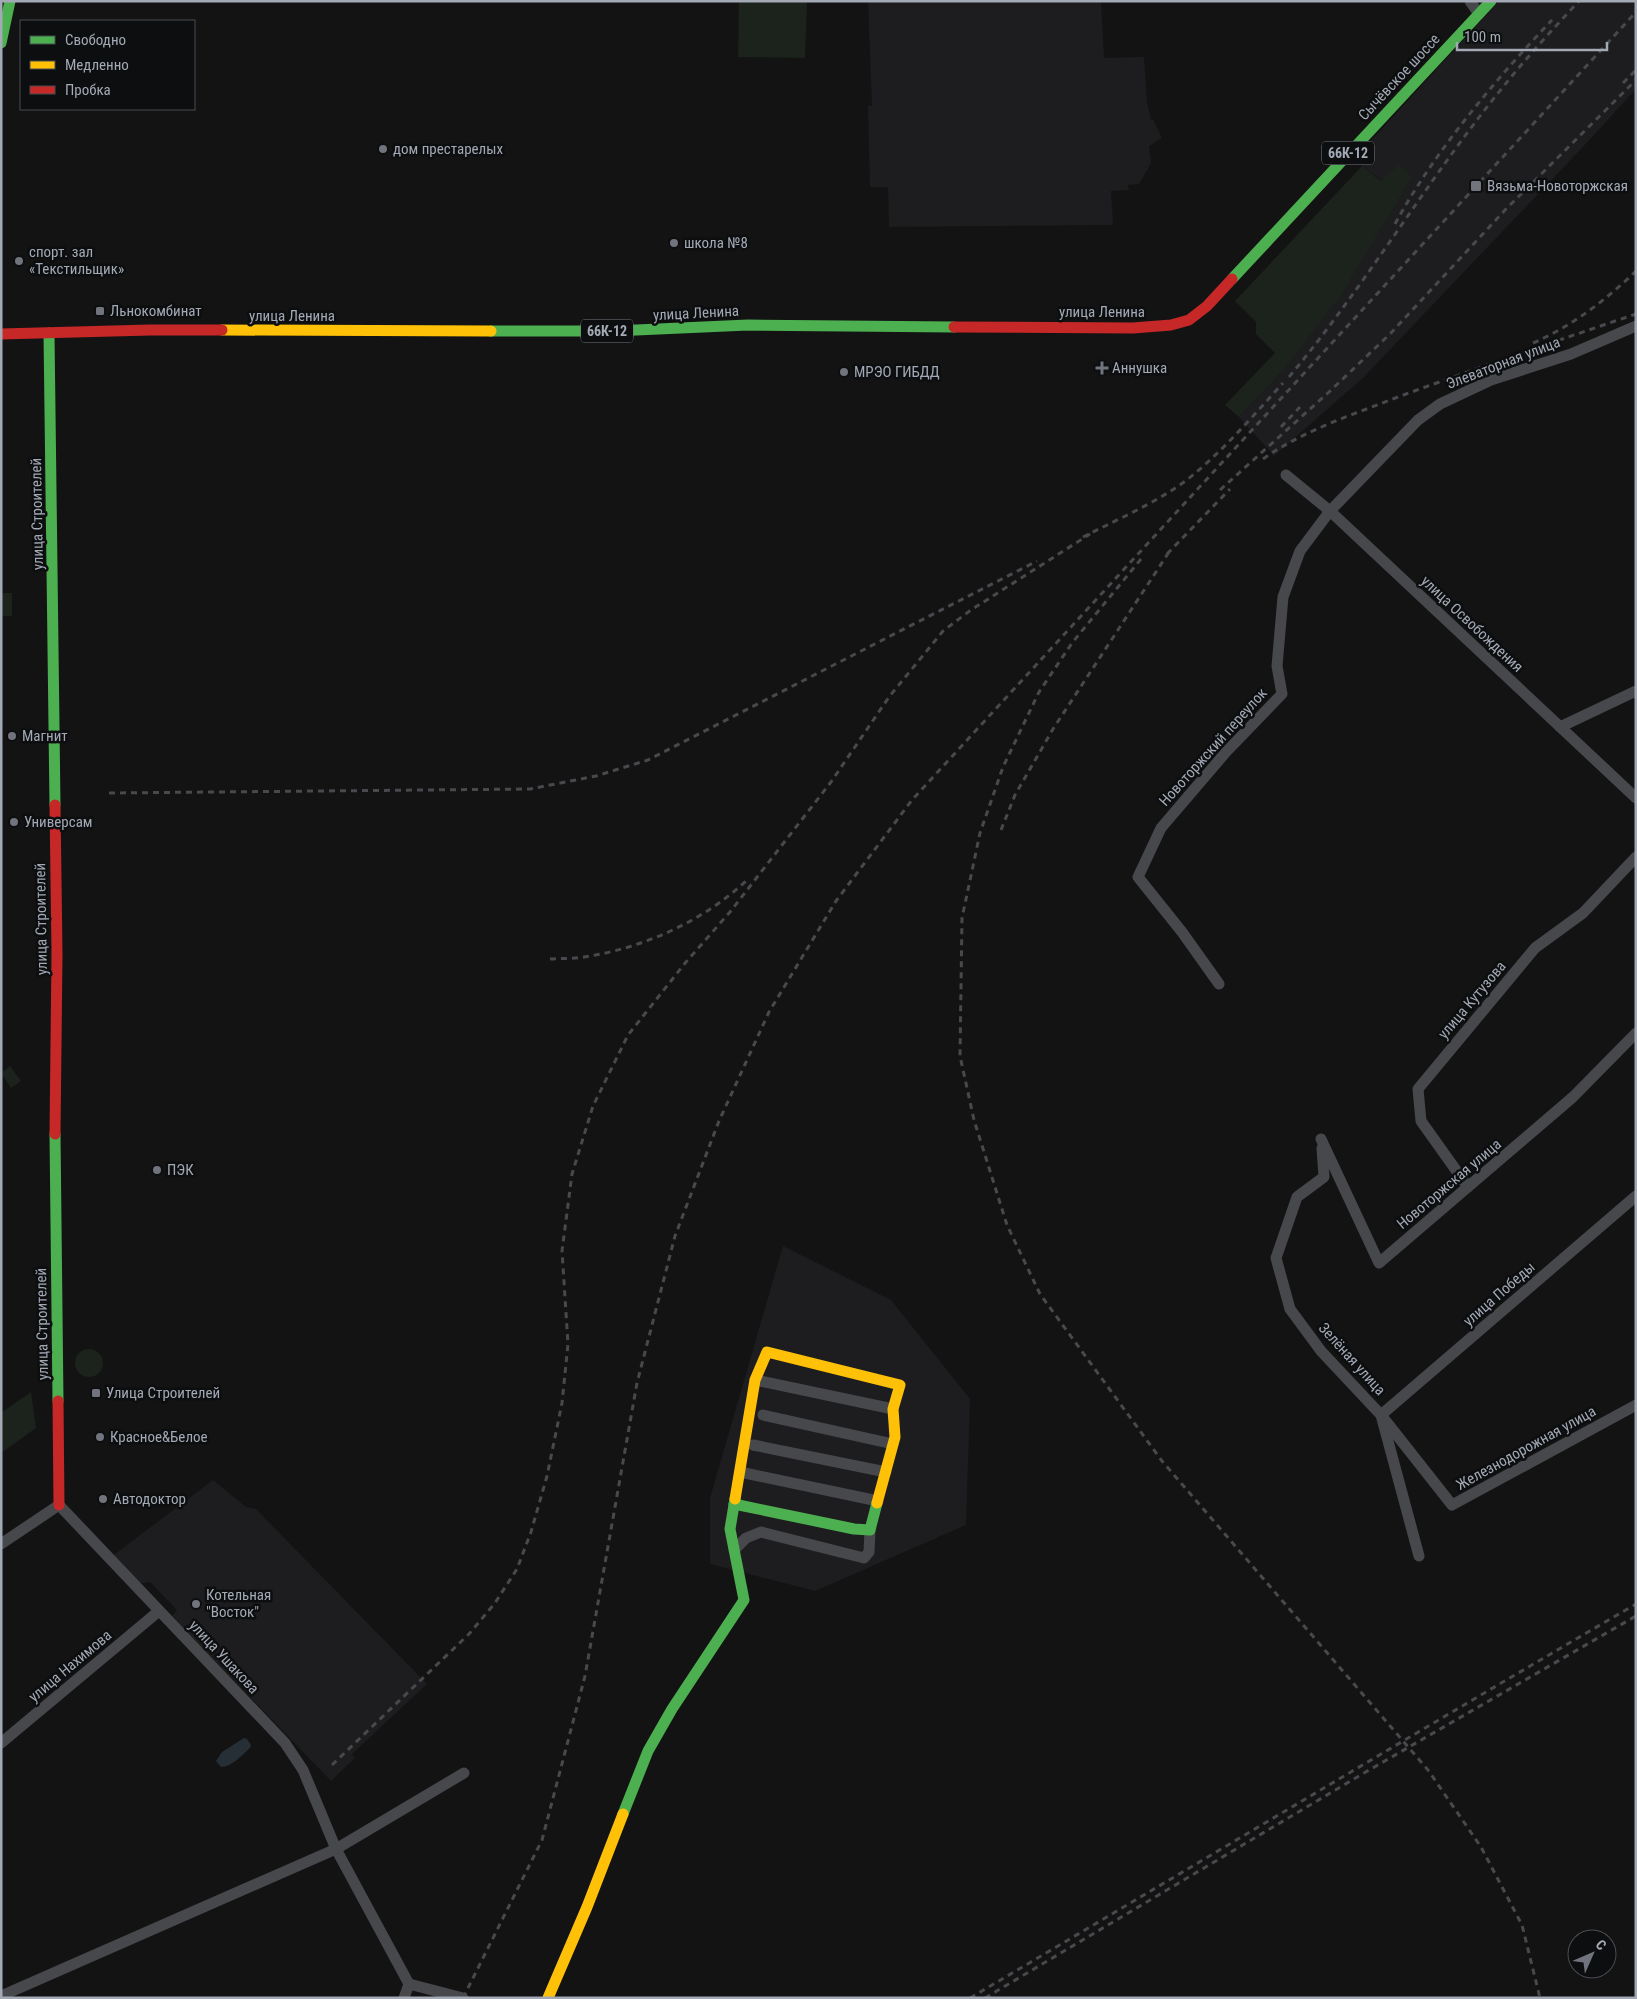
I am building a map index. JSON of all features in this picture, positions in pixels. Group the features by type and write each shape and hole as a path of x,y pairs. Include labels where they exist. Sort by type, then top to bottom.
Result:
{"street":[{"path":"1,43 10,1"},
{"path":"1470,1 1479,14"},
{"name":"Сычёвское шоссе","path":"1207,306 1491,1"},
{"name":"улица Ленина","path":"1,334 150,330 614,331 748,325 1133,328 1171,325 1189,320 1207,306"},
{"name":"Элеваторная улица","path":"1330,511 1418,420 1440,404 1491,380 1571,354 1636,326"},
{"name":"улица Строителей","path":"50,332 55,860 58,954 54,1142 59,1505"},
{"name":"улица Освобождения","path":"1286,475 1330,511 1636,798"},
{"name":"Новоторжский переулок","path":"1219,984 1182,932 1138,877 1161,828 1226,752 1282,694 1277,666 1283,597 1300,551 1330,511"},
{"path":"1560,727 1636,691"},
{"name":"улица Кутузова","path":"1468,1187 1421,1121 1418,1089 1535,948 1583,913 1636,857"},
{"name":"Новоторжская улица","path":"1321,1139 1379,1263 1574,1097 1636,1033"},
{"name":"Зелёная улица","path":"1321,1139 1324,1177 1297,1197 1276,1258 1290,1308 1321,1351 1381,1415 1419,1556"},
{"name":"улица Победы","path":"1381,1415 1636,1196"},
{"path":"548,1998 587,1907 648,1751 672,1709 744,1600 734,1550 730,1529 755,1380 767,1352 900,1385 893,1409 895,1437 870,1530 869,1552 864,1558 761,1532 746,1538 734,1550"},
{"path":"755,1380 893,1409"},
{"name":"Железнодорожная улица","path":"1381,1415 1452,1505 1636,1405"},
{"path":"763,1415 893,1444"},
{"path":"753,1445 886,1472"},
{"path":"740,1472 878,1500"},
{"path":"734,1504 854,1529 870,1530"},
{"path":"1,1544 59,1505"},
{"name":"улица Ушакова","path":"59,1505 285,1743 296,1758 336,1849 409,1984"},
{"name":"улица Нахимова","path":"1,1744 159,1611"},
{"path":"1,1996 336,1849 464,1773"},
{"path":"404,1998 409,1984 463,1998"}],"shaded area":[{"path":"739,1 807,1 805,58 738,57"},
{"path":"868,1 1101,1 1104,58 1144,57 1147,102 1151,120 1153,119 1162,138 1149,146 1151,163 1139,184 1128,185 1129,190 1111,191 1113,225 889,227 888,187 870,187 868,106 872,106"},
{"path":"1499,1 1636,1 1636,89 1363,378 1274,456 1239,417 1282,372 1382,181 1362,166 1356,157"},
{"path":"1399,164 1412,177 1341,295 1282,372 1239,417 1225,405 1275,353 1256,334 1256,322 1235,301 1362,166 1381,181"},
{"path":"1,593 12,593 12,616 1,616"},
{"path":"10,1066 21,1081 11,1088 1,1073"},
{"path":"783,1246 891,1300 970,1399 966,1525 815,1591 710,1564 710,1498"},
{"path":"89,1349 99,1353 103,1363 99,1373 89,1377 79,1373 75,1363 79,1353"},
{"path":"31,1392 36,1428 1,1453 1,1413"},
{"path":"213,1480 246,1507 256,1509 427,1684 352,1754 355,1758 331,1781 172,1616 177,1610 150,1582 137,1584 111,1557"},
{"path":"244,1738 251,1745 250,1748 233,1763 221,1767 216,1761 222,1752"}],"railway":[{"path":"1289,377 1344,306 1475,122 1521,65 1579,1"},
{"path":"463,1998 542,1840 585,1676 637,1383 675,1236 719,1121 769,1012 836,901 912,800 1636,12"},
{"path":"1395,224 1428,170 1467,117 1552,20"},
{"path":"1623,83 1636,70"},
{"path":"1220,490 1390,334 1506,209 1636,80"},
{"path":"1533,343 1561,329 1588,312 1636,271"},
{"path":"1263,459 1312,431 1346,417 1546,344 1636,314"},
{"path":"1083,537 1150,503 1188,479 1226,445 1283,383"},
{"path":"1281,427 1300,407"},
{"path":"1167,554 1230,489"},
{"path":"332,1765 469,1634 495,1603 517,1569 531,1532 547,1476 562,1403 568,1344 562,1251 572,1174 593,1106 628,1035 686,962 730,912 831,782 889,697 943,631 971,610 1090,534"},
{"path":"1001,830 1015,795 1053,729 1171,549"},
{"path":"1141,559 1072,643 1039,692 1003,767 980,833 962,918 960,1056 974,1120 1007,1225 1040,1294 1162,1461 1428,1770 1481,1847 1522,1925 1540,1998"},
{"path":"109,793 530,789 596,776 648,760 1037,561"},
{"path":"550,959 580,958 607,953 651,939 673,930 714,907 749,878"},
{"path":"970,1998 1636,1604"},
{"path":"985,1998 1364,1773 1636,1616"}],"traffic: fast":[{"path":"1,43 10,1"},
{"path":"1232,279 1491,1"},
{"path":"491,331 614,331 748,325 954,327"},
{"path":"49,333 55,805"},
{"path":"55,1134 58,1401"},
{"path":"623,1814 648,1751 672,1709 744,1600 730,1529 735,1499"},
{"path":"734,1504 854,1529 870,1530 877,1503"}],"traffic: slow":[{"path":"222,330 491,331"},
{"path":"735,1499 755,1380 767,1352 900,1385 893,1409 895,1437 877,1503"},
{"path":"548,1998 587,1907 623,1814"}],"traffic: jam":[{"path":"954,327 1133,328 1171,325 1189,320 1207,306 1232,279"},
{"path":"1,334 222,330"},
{"path":"55,805 57,954 55,1134"},
{"path":"58,1401 59,1505"}],"place":[{"name":"дом престарелых","path":"383,149"},
{"name":"Вязьма-Новоторжская","path":"1476,186"},
{"name":"школа №8","path":"674,243"},
{"name":"спорт. зал «Текстильщик»","path":"19,261"},
{"name":"Льнокомбинат","path":"100,311"},
{"name":"Аннушка","path":"1102,368"},
{"name":"МРЭО ГИБДД","path":"844,372"},
{"name":"Магнит","path":"12,736"},
{"name":"Универсам","path":"14,822"},
{"name":"ПЭК","path":"157,1170"},
{"name":"Улица Строителей","path":"96,1393"},
{"name":"Красное&Белое","path":"100,1437"},
{"name":"Автодоктор","path":"103,1499"},
{"name":"Котельная \"Восток\"","path":"196,1604"}]}
